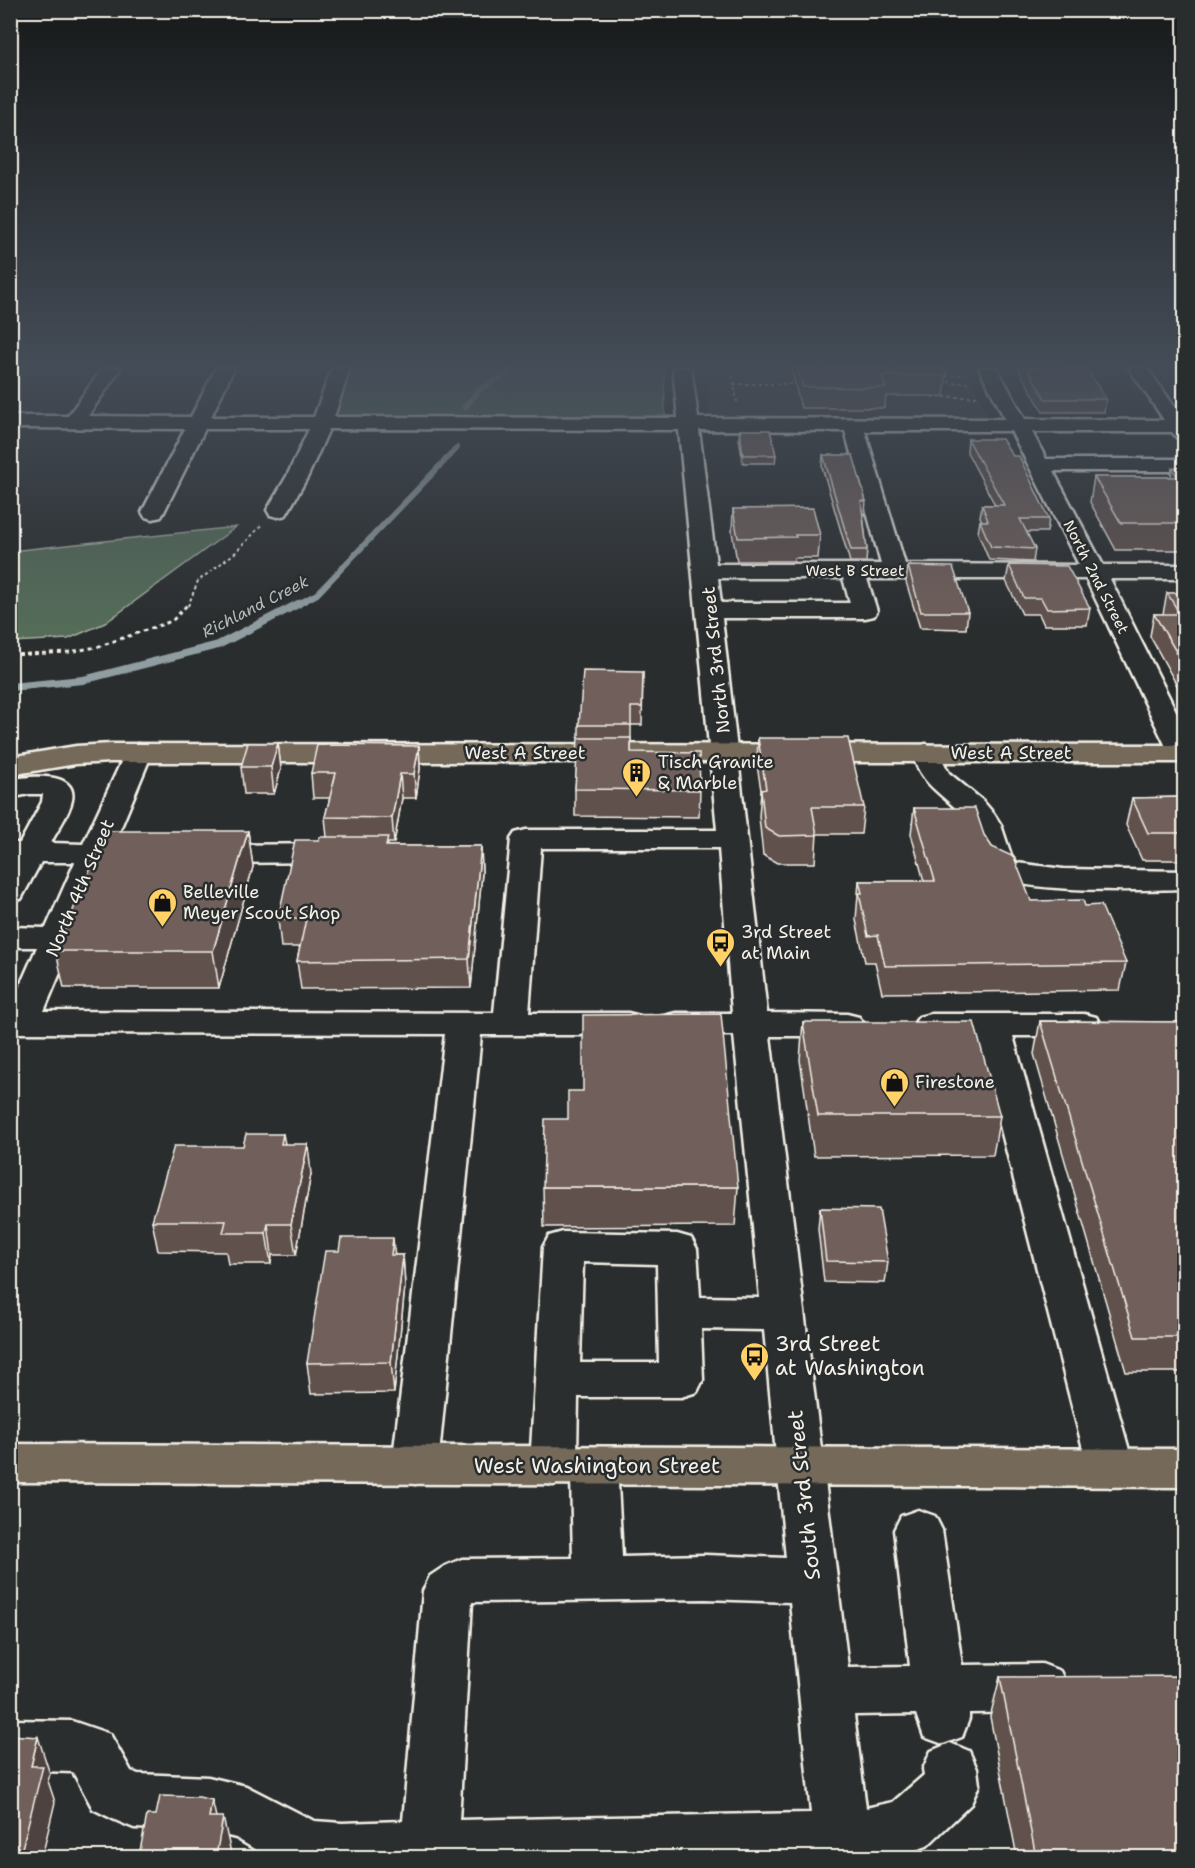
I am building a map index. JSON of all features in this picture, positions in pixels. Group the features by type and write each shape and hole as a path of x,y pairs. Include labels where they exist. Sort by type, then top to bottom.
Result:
{"main road":[{"name":"West A Street","path":"10,766 76,755 138,753 1184,754"},
{"name":"West Washington Street","path":"10,1463 1185,1468"}],"street":[{"path":"153,512 180,455"},
{"path":"278,510 304,455"},
{"name":"North 3rd Street","path":"692,455 726,753 751,1025"},
{"path":"862,455 896,571"},
{"name":"North 2nd Street","path":"1032,455 1175,717 1184,754"},
{"path":"1042,475 1185,465"},
{"path":"1042,475 1185,485"},
{"name":"West B Street","path":"706,571 860,592 896,571 1185,572"},
{"path":"710,610 758,610 860,592"},
{"name":"North 4th Street","path":"16,1022 59,938 138,753"},
{"path":"926,753 928,767 940,783 971,806 986,824 992,846 1000,863 1007,871 1043,878 1185,880"},
{"path":"10,789 36,784 51,786 58,791 57,802 21,852 10,892"},
{"path":"512,1024 526,840 734,840"},
{"path":"21,852 95,855 366,853"},
{"path":"10,937 59,938"},
{"path":"16,1022 1116,1025"},
{"path":"415,1465 464,1024"},
{"name":"South 3rd Street","path":"751,1025 843,1849"},
{"path":"992,1025 1111,1468"},
{"path":"557,1380 681,1380 677,1249 563,1247 557,1380 598,1579"},
{"path":"679,1313 784,1314"},
{"path":"10,1745 72,1746 91,1752 112,1790 134,1801 208,1804 246,1813 308,1848 342,1851 633,1843 843,1849 907,1827 952,1785 918,1530"},
{"path":"429,1849 448,1592 462,1581 705,1577 814,1581"},
{"path":"826,1691 943,1726 1090,1688"}],"path":[{"path":"10,655 69,652 97,647 172,621 187,608 198,581 236,552 278,510"}],"green space":[{"path":"236,527 105,623 68,639 11,642 11,551"}],"building":[{"path":"823,455 853,455 866,501 861,501 867,550 851,550"},
{"path":"977,455 1019,456 1049,519 1020,519 1035,549 991,547 980,521 988,521 982,505 1004,505"},
{"path":"1172,468 1185,468 1185,523 1121,523 1094,477 1178,477"},
{"path":"813,508 820,535 738,538 733,509"},
{"path":"1009,565 1067,566 1090,608 1047,609 1041,598 1024,598"},
{"path":"908,566 953,567 968,612 921,612"},
{"path":"1167,593 1185,593 1185,667 1154,614 1180,614"},
{"path":"583,671 643,672 642,707 631,707 631,725 579,725"},
{"path":"578,738 631,738 631,752 699,753 700,790 575,789"},
{"path":"758,738 848,738 864,807 812,807 817,835 779,836 765,828 761,790 766,789"},
{"path":"248,743 278,743 271,767 241,767"},
{"path":"317,745 419,746 414,774 400,774 392,818 325,817 336,773 311,773"},
{"path":"1185,797 1185,833 1148,833 1132,798"},
{"path":"914,808 975,808 984,835 992,847 1014,857 1031,901 1083,900 1085,906 1101,905 1126,963 885,966 878,935 868,936 859,893 862,893 859,881 935,881"},
{"name":"Belleville Meyer Scout Shop","path":"106,831 248,831 213,951 56,951"},
{"path":"319,837 388,837 386,846 481,846 469,959 297,961 306,919 278,919 295,840 319,840"},
{"path":"721,1014 738,1187 543,1187 545,1119 568,1119 568,1091 583,1091 583,1015"},
{"path":"1040,1021 1185,1022 1185,1337 1135,1337"},
{"path":"803,1022 974,1022 1000,1116 818,1116"},
{"path":"246,1134 283,1134 281,1144 308,1144 291,1224 268,1224 266,1233 223,1233 226,1221 152,1221 174,1146 243,1146"},
{"path":"820,1208 879,1209 888,1262 826,1261"},
{"path":"341,1238 393,1238 391,1255 403,1255 391,1362 307,1363 325,1251 339,1251"},
{"path":"1185,1676 1185,1857 1036,1857 1000,1677"},
{"path":"10,1735 38,1737 31,1766 43,1766 20,1856 139,1856 147,1815 156,1815 160,1796 199,1797 212,1800 209,1817 223,1817 216,1856 315,1857 10,1857"}],"waterway":[{"name":"Richland Creek","path":"295,606 317,594 450,455"},
{"name":"Richland Creek","path":"10,687 83,680 218,645 298,604"}],"place":[{"name":"Tisch Granite & Marble","path":"637,798"},
{"name":"Belleville Meyer Scout Shop","path":"162,928"},
{"name":"3rd Street at Main","path":"720,968"},
{"name":"Firestone","path":"894,1108"},
{"name":"3rd Street at Washington","path":"754,1382"}]}
